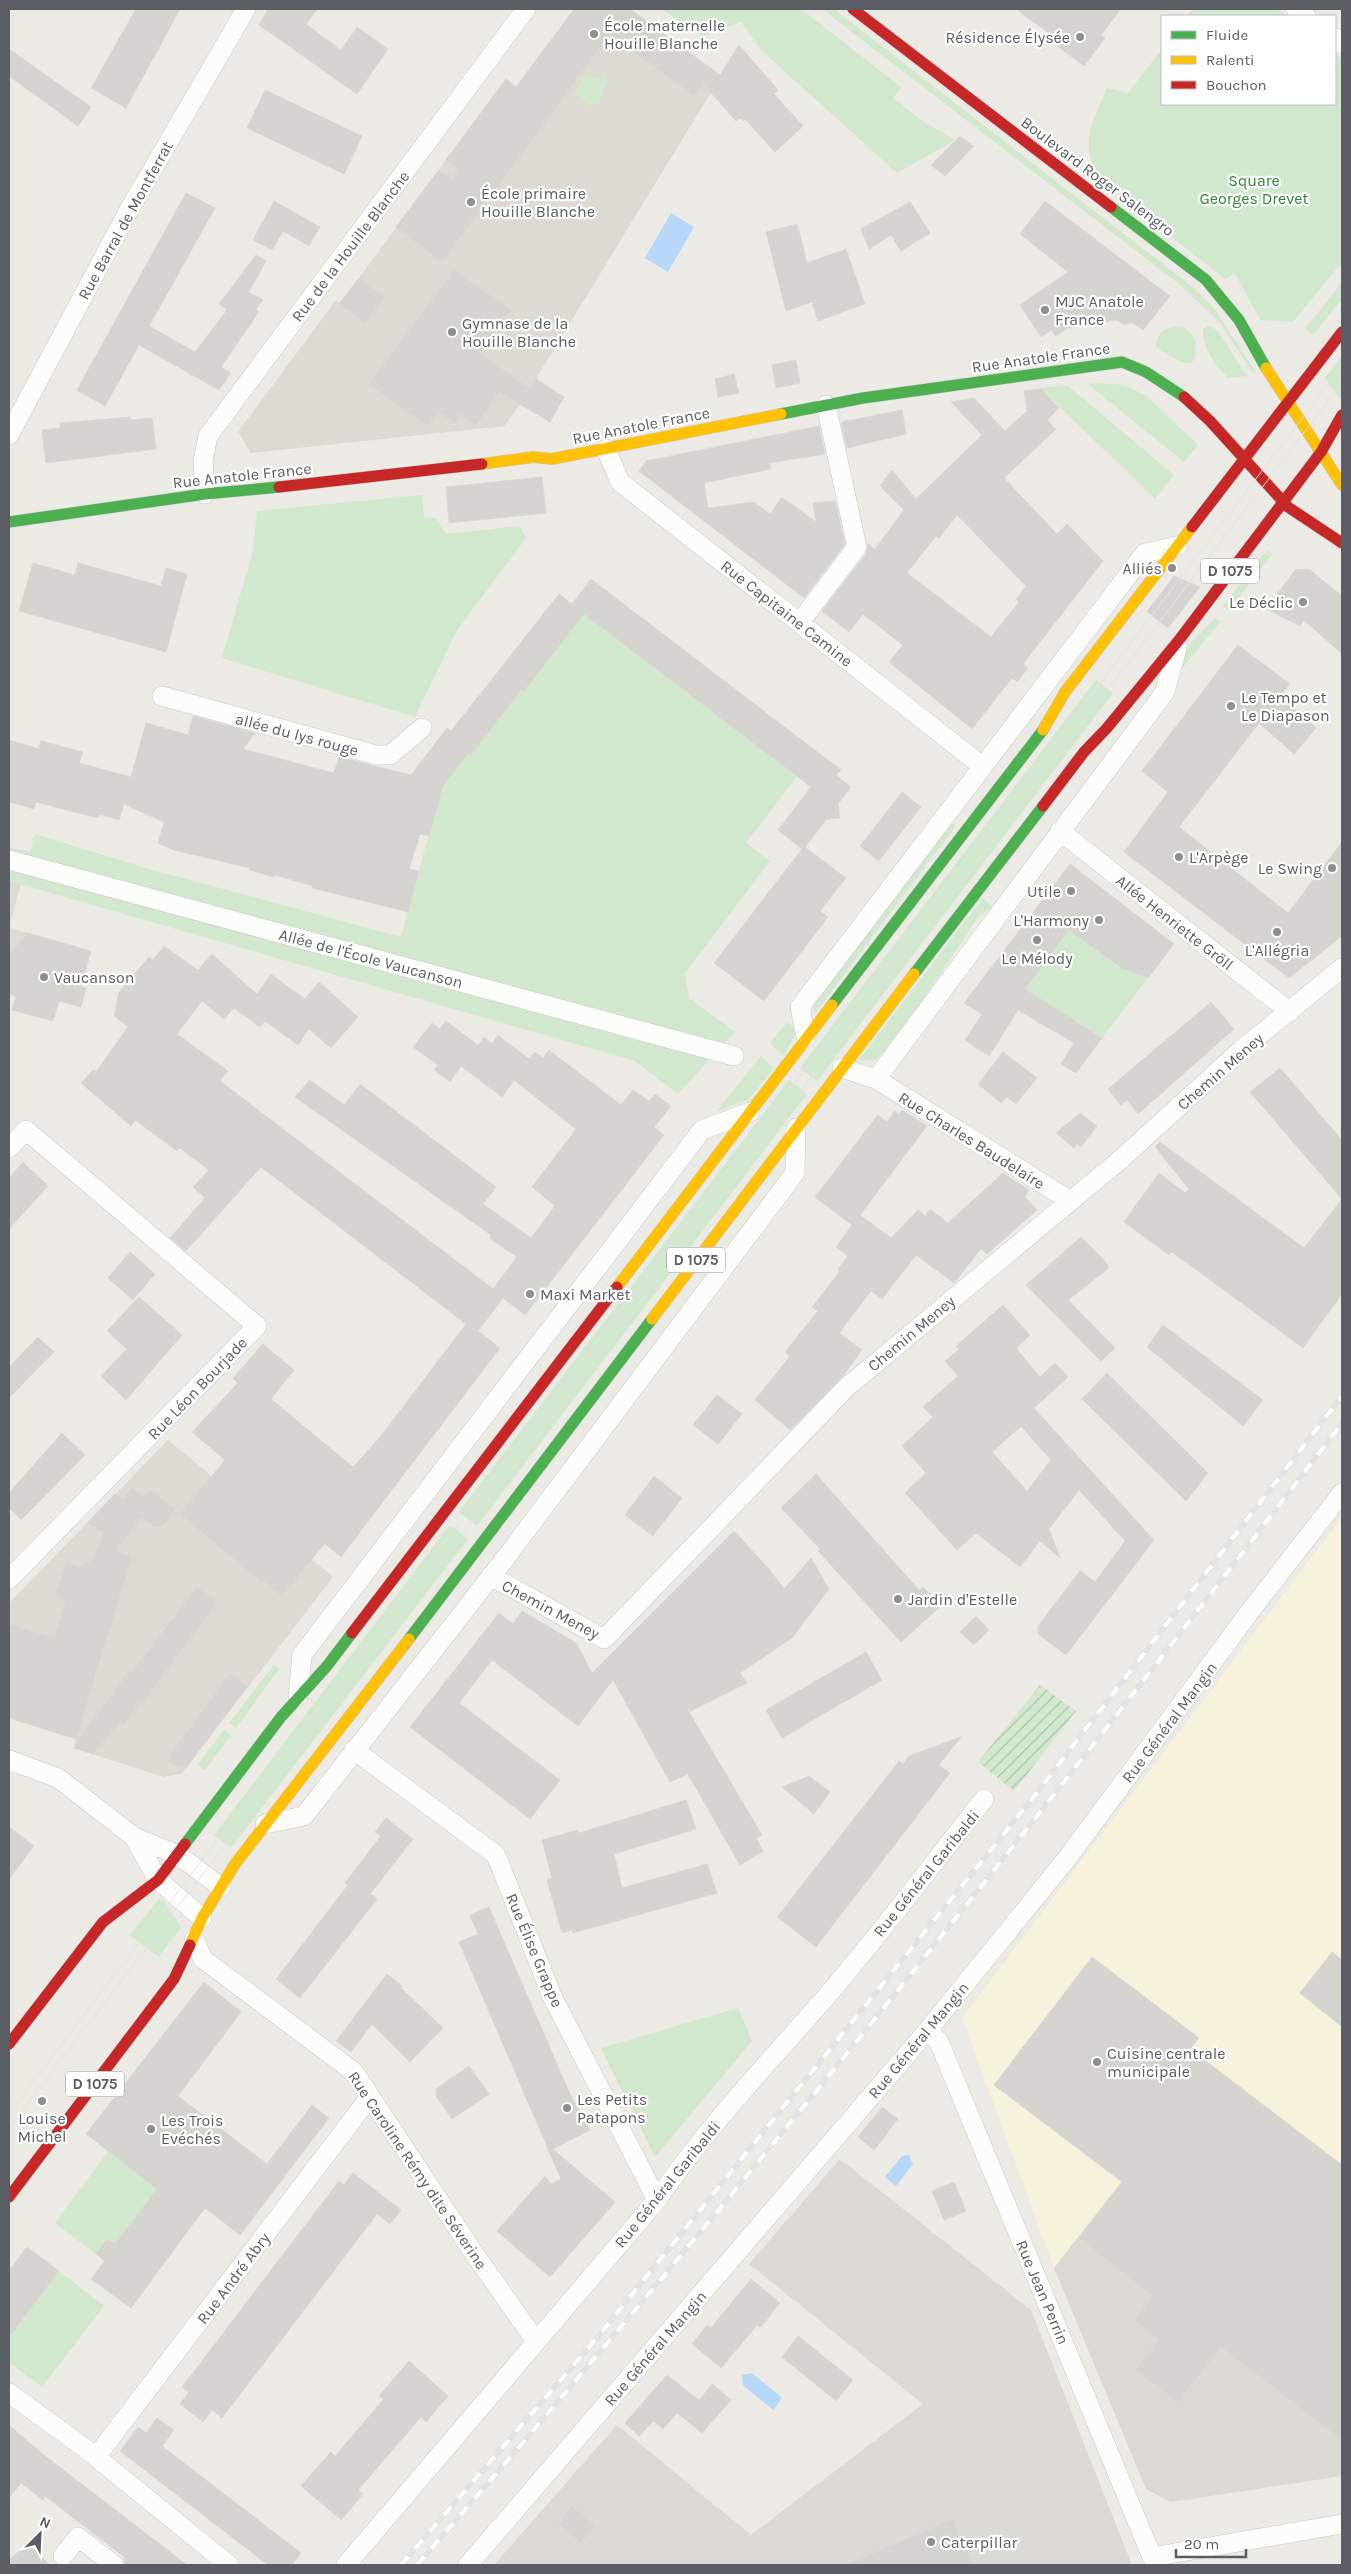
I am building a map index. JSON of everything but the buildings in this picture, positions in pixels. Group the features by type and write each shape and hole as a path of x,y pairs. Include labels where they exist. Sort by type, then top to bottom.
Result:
{"main road":[{"name":"Boulevard Roger Salengro","path":"853,9 1206,280 1239,320 1266,368 1342,485"},
{"name":"D 1075","path":"9,2044 103,1922 158,1880 298,1696 327,1666 448,1511 806,1037 1042,731 1065,692 1342,332"},
{"name":"Rue Anatole France","path":"9,522 205,494 416,473 533,457 552,459 826,405 1122,362 1142,368 1157,376 1211,423 1245,458 1283,503 1342,543"},
{"name":"D 1075","path":"9,2197 174,1979 202,1918 235,1864 486,1539 796,1128 1084,752 1107,728 1179,640 1321,452 1342,415"}],"street":[{"name":"Rue Barral de Montferrat","path":"9,435 129,210 246,9"},
{"name":"Rue de la Houille Blanche","path":"205,494 203,461 208,436 526,9"},
{"path":"800,622 858,547 826,405"},
{"name":"Rue Capitaine Camine","path":"606,449 620,482 982,766"},
{"path":"806,1037 800,1007 982,766 1145,553 1177,546"},
{"path":"876,1079 1165,692 1179,640"},
{"name":"allée du lys rouge","path":"162,696 376,756 390,755 422,728"},
{"name":"Allée Henriette Gröll","path":"1060,832 1290,1012"},
{"name":"Allée de l'École Vaucanson","path":"9,860 734,1056"},
{"name":"Chemin Meney","path":"490,1576 604,1640 847,1387 1069,1200 1120,1160 1241,1050 1342,968"},
{"name":"Rue Charles Baudelaire","path":"842,1068 876,1079 1069,1200"},
{"path":"298,1696 302,1655 702,1130 750,1112"},
{"path":"265,1824 304,1816 490,1576 795,1174 796,1128"},
{"name":"Rue Léon Bourjade","path":"9,1148 26,1130 257,1326 9,1580"},
{"name":"Rue Général Mangin","path":"468,2565 928,2030 1068,1857 1254,1606 1342,1493"},
{"name":"Rue Élise Grappe","path":"354,1750 496,1855 552,1996 657,2200"},
{"path":"9,1760 58,1778 134,1837 178,1855 221,1887"},
{"name":"Rue Général Garibaldi","path":"346,2565 657,2200 687,2157 754,2077 827,1995 984,1800"},
{"path":"134,1837 158,1880 202,1918"},
{"name":"Rue Caroline Rémy dite Séverine","path":"194,1939 203,1959 354,2072 536,2341"},
{"name":"Rue Jean Perrin","path":"928,2030 939,2042 1152,2557 1342,2524"},
{"name":"Rue André Abry","path":"96,2457 370,2098"},
{"path":"9,2393 96,2457 229,2565"},
{"path":"62,2556 78,2537 114,2565"}],"shaded area":[{"path":"574,9 631,9 721,76 520,405 504,426 251,453 238,432 336,300 340,303 359,278 506,79 516,87"},
{"path":"9,881 21,884 9,927"},
{"path":"9,927 28,933 9,954"},
{"path":"168,1440 333,1577 181,1774 164,1777 73,1748 103,1653 9,1624 9,1603"},
{"path":"1342,1517 1342,2165 1214,2067 1054,2268 962,2018"},
{"path":"1214,2067 1342,2165 1342,2476 1171,2502 1146,2489 1054,2268 1205,2075"},
{"path":"840,2159 1031,2310 1132,2565 494,2565 617,2425 751,2535 923,2404 749,2264"}],"green space":[{"path":"662,9 801,9 901,87 893,98 921,120 955,140 897,173 761,50 741,22 702,37"},
{"path":"822,9 834,9 1195,289 1213,307 1255,371 1253,373 1220,323 1179,284"},
{"path":"1193,9 1277,9 1286,15 1188,15"},
{"name":"Square Georges Drevet","path":"1161,50 1161,105 1336,105 1336,54 1342,59 1342,262 1293,322 1261,320 1234,273 1225,279 1098,179 1090,153 1089,142 1092,123 1107,88 1128,93"},
{"path":"604,75 608,80 598,104 589,105 574,93 585,76 596,79"},
{"path":"1342,282 1342,299 1313,335 1305,329"},
{"path":"1182,326 1190,333 1196,344 1194,360 1190,363 1181,362 1156,347 1161,333 1172,327"},
{"path":"1208,326 1217,330 1247,376 1228,378 1218,367 1210,356 1205,343 1203,329"},
{"path":"1342,355 1342,397 1340,400 1325,378"},
{"path":"1088,384 1124,385 1145,395 1198,445 1184,462"},
{"path":"1067,385 1174,475 1155,499 1040,388"},
{"path":"422,495 424,518 436,518 446,534 519,526 526,538 457,630 415,717 222,658 253,551 257,511"},
{"path":"1267,550 1272,554 1229,611 1223,606"},
{"path":"584,613 797,776 746,843 770,861 685,973 689,998 735,1032 678,1094 635,1061 9,881 9,847 30,852 35,834 149,869 401,937 442,786 468,753 471,755 522,689 524,691"},
{"path":"1215,618 1220,622 1175,677 1190,644"},
{"path":"1096,680 1113,693 817,1081 800,1068"},
{"path":"951,823 956,826 815,1013 811,1001"},
{"path":"983,898 993,908 981,913 892,1045 875,1060 858,1061"},
{"path":"1069,930 1148,978 1102,1038 1025,989"},
{"path":"786,1023 795,1026 795,1034 784,1056 770,1043"},
{"path":"761,1056 774,1068 749,1099 716,1112"},
{"path":"789,1080 807,1094 477,1526 459,1512"},
{"path":"450,1525 468,1539 231,1848 214,1835"},
{"path":"274,1665 279,1669 236,1728 229,1723"},
{"path":"1040,1685 1076,1711 1014,1791 978,1762"},
{"path":"224,1730 231,1735 205,1770 197,1765"},
{"path":"159,1899 163,1900 181,1927 159,1957 130,1935"},
{"path":"738,2008 752,2041 655,2157 601,2048"},
{"path":"109,2151 157,2189 115,2244 107,2239 96,2254 55,2223"},
{"path":"59,2271 104,2306 42,2387 9,2362 9,2337"}],"water":[{"path":"671,213 694,227 668,272 645,258"},
{"path":"909,2155 913,2164 896,2186 885,2177 902,2156"},
{"path":"752,2373 782,2398 773,2410 743,2385 742,2375"}],"tram line":[{"path":"9,2113 1342,366"},
{"path":"9,2128 1342,383"}],"railway":[{"path":"401,2565 596,2339 1032,1799 1342,1396"},
{"path":"417,2565 656,2286 889,2001 1117,1714 1342,1423"}],"traffic: fast":[{"path":"1111,207 1206,280 1239,320 1266,368"},
{"path":"781,414 863,398 1122,362 1146,372 1184,397"},
{"path":"9,522 205,494 279,487"},
{"path":"832,1005 1043,730"},
{"path":"914,974 1043,806"},
{"path":"409,1639 652,1319"},
{"path":"185,1844 281,1717 327,1666 352,1633"}],"traffic: slow":[{"path":"1266,368 1342,485"},
{"path":"482,464 533,457 552,459 781,414"},
{"path":"1043,730 1065,692 1192,527"},
{"path":"652,1319 914,974"},
{"path":"617,1287 832,1005"},
{"path":"190,1945 202,1918 235,1864 409,1639"}],"traffic: jam":[{"path":"853,9 1111,207"},
{"path":"1192,527 1342,332"},
{"path":"1184,397 1210,421 1288,507 1342,543"},
{"path":"1043,806 1084,752 1107,728 1179,640 1321,452 1342,415"},
{"path":"279,487 482,464"},
{"path":"352,1633 617,1287"},
{"path":"9,2044 103,1922 158,1880 185,1844"},
{"path":"9,2197 174,1979 190,1945"}],"place":[{"name":"École maternelle Houille Blanche","path":"594,34"},
{"name":"Résidence Élysée","path":"1080,37"},
{"name":"École primaire Houille Blanche","path":"471,202"},
{"name":"MJC Anatole France","path":"1045,310"},
{"name":"Gymnase de la Houille Blanche","path":"452,332"},
{"name":"Alliés","path":"1172,568"},
{"name":"Le Déclic","path":"1303,602"},
{"name":"Le Tempo et Le Diapason","path":"1231,706"},
{"name":"L'Arpège","path":"1179,857"},
{"name":"Le Swing","path":"1332,868"},
{"name":"Utile","path":"1071,891"},
{"name":"L'Harmony","path":"1099,920"},
{"name":"L'Allégria","path":"1277,932"},
{"name":"Le Mélody","path":"1037,940"},
{"name":"Vaucanson","path":"44,977"},
{"name":"Maxi Market","path":"530,1294"},
{"name":"Jardin d'Estelle","path":"898,1599"},
{"name":"Cuisine centrale municipale","path":"1097,2062"},
{"name":"Louise Michel","path":"42,2101"},
{"name":"Les Petits Patapons","path":"567,2108"},
{"name":"Les Trois Evéchés","path":"151,2129"},
{"name":"Caterpillar","path":"931,2542"}]}
